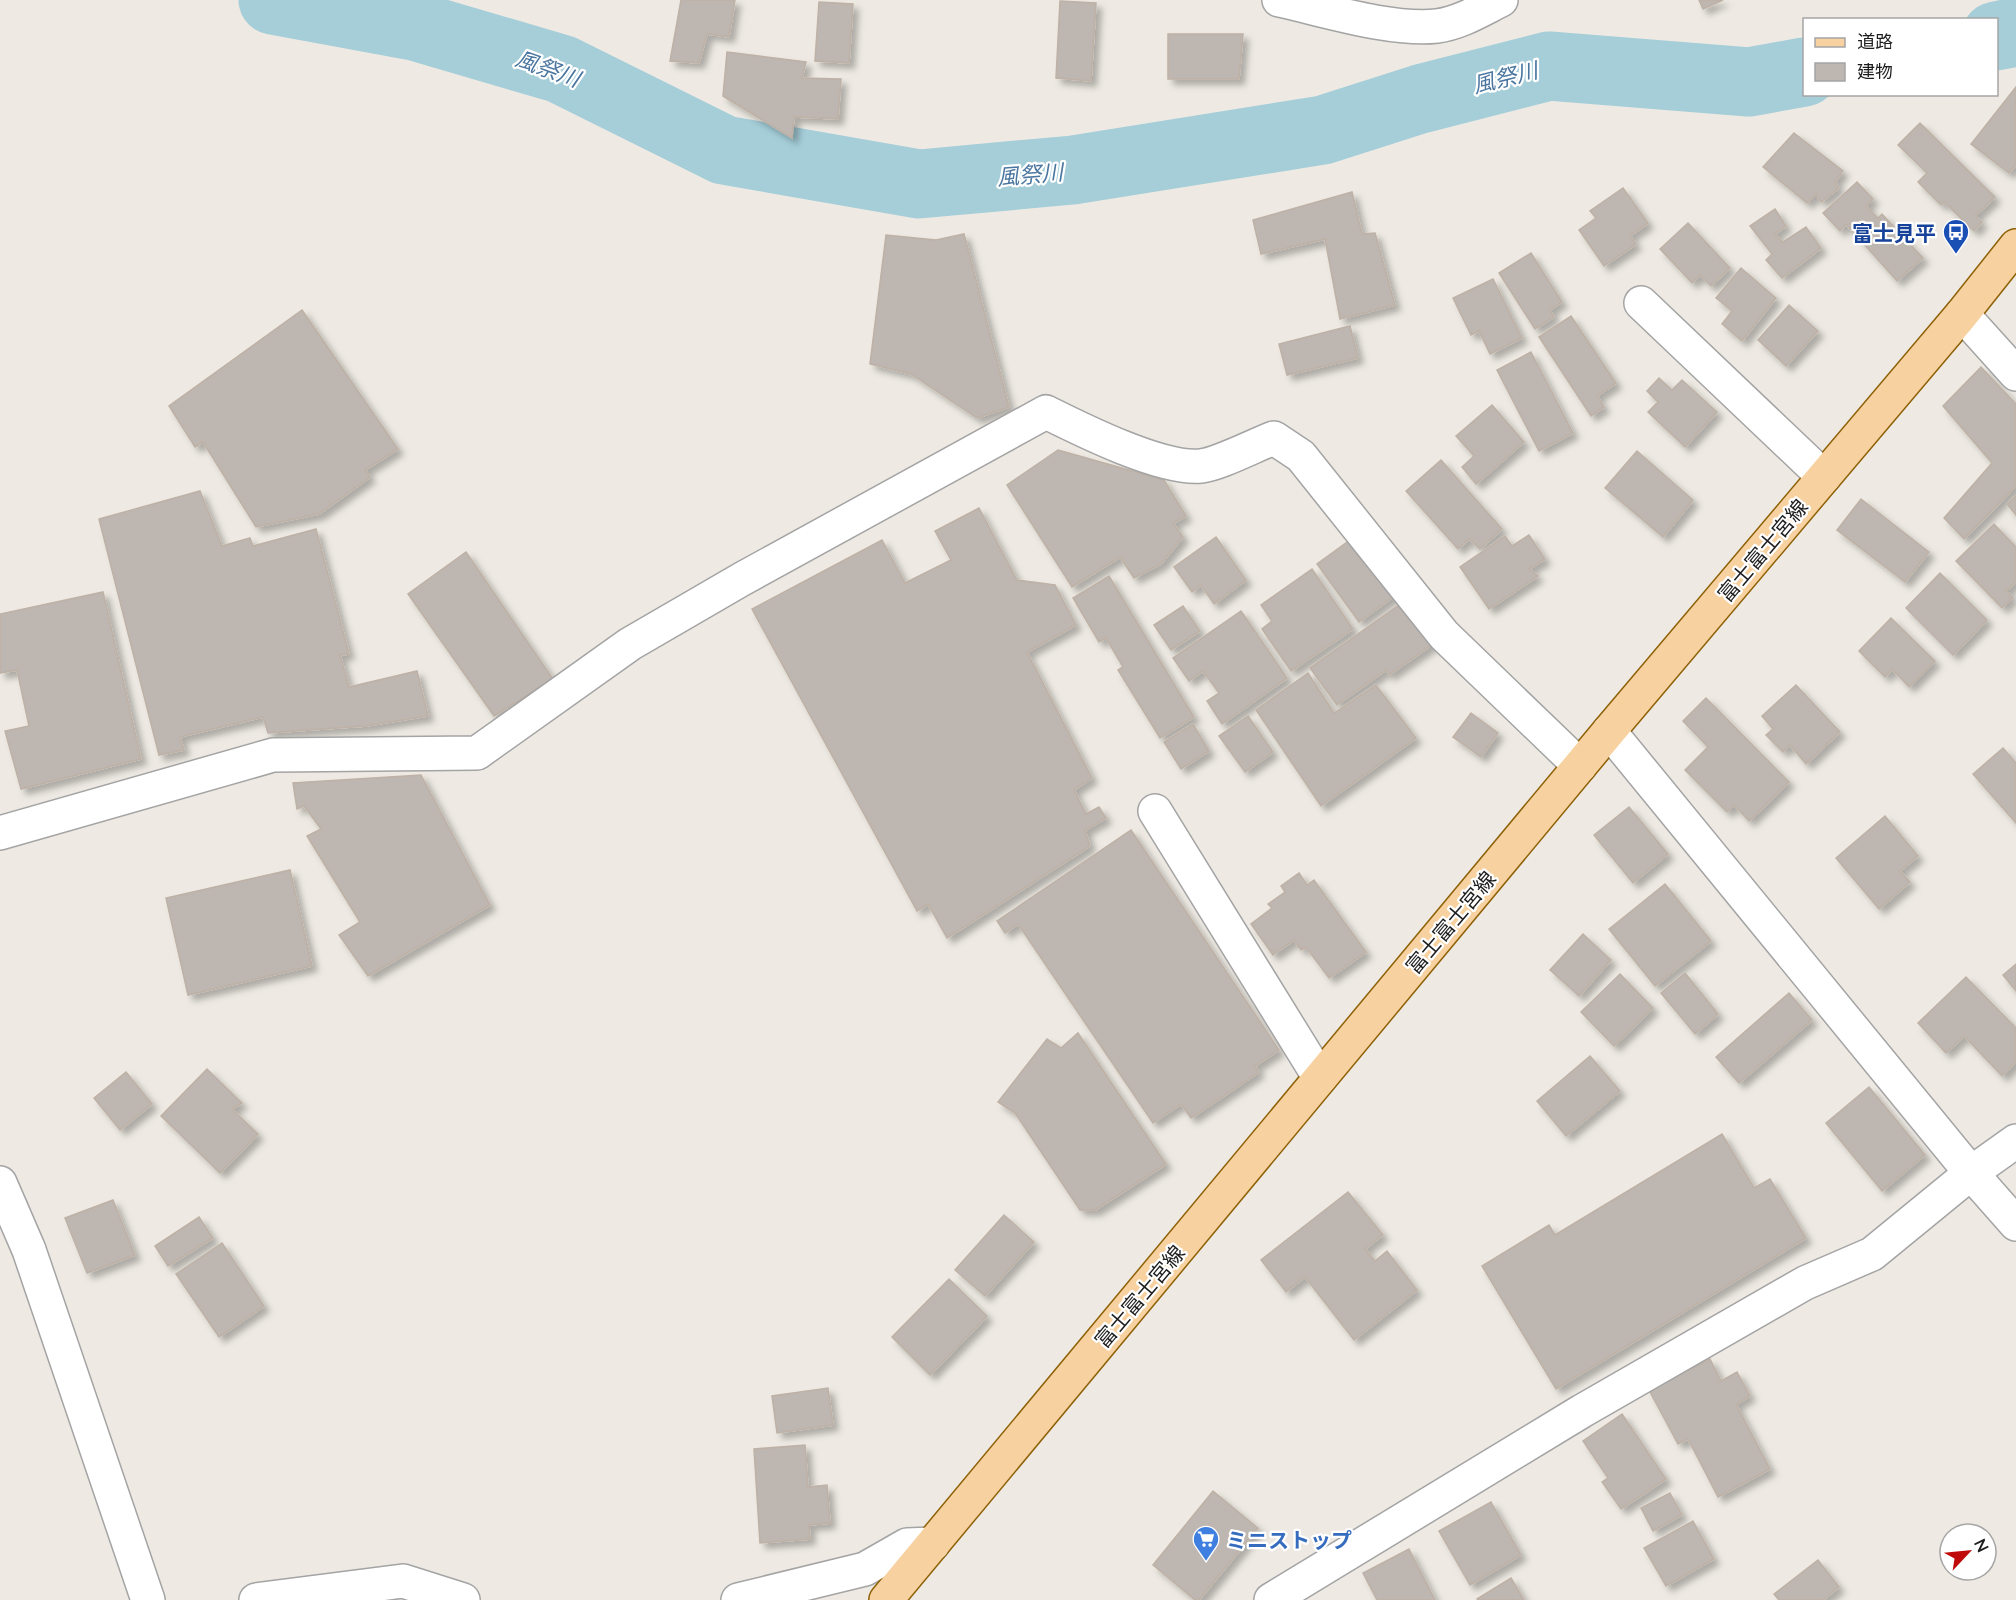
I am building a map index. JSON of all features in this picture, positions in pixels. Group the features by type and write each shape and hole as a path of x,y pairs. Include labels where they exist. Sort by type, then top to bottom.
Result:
{"main road":[{"name":"富士富士宮線","path":"886,1600 1609,731 1962,314 2016,246"}],"street":[{"path":"1279,0 1385,23 1437,26 1467,17 1501,0"},
{"path":"1641,303 1824,477"},
{"path":"1962,314 2016,374"},
{"path":"0,833 273,755 477,753 630,644 742,579 1046,412 1104,440 1178,465 1202,466 1274,438 1301,456 1444,635 1580,766"},
{"path":"1609,731 1971,1173 2016,1224"},
{"path":"1155,811 1320,1078"},
{"path":"1271,1600 1582,1411 1805,1282 1872,1254 1971,1173 2016,1141"},
{"path":"0,1183 29,1250 148,1600"},
{"path":"738,1600 864,1569 907,1545 933,1544"},
{"path":"256,1600 403,1581 463,1600"}],"building":[{"path":"681,0 735,0 729,37 707,34 699,63 670,61"},
{"path":"1699,0 1723,0 1703,9"},
{"path":"1060,1 1096,3 1091,81 1056,78"},
{"path":"819,2 853,4 849,63 815,61"},
{"path":"1168,34 1243,34 1239,79 1168,79"},
{"path":"727,52 806,62 802,78 841,79 838,119 794,117 792,138 723,96"},
{"path":"2016,87 2016,165 2009,173 1971,144"},
{"path":"1920,123 1995,197 1975,216 1982,222 1974,231 1944,202 1941,205 1918,182 1927,173 1898,145"},
{"path":"1794,133 1843,171 1835,182 1839,188 1821,202 1816,194 1807,203 1763,167"},
{"path":"1857,182 1873,199 1866,206 1878,218 1882,214 1923,258 1897,281 1846,224 1840,231 1823,213"},
{"path":"1623,188 1648,223 1630,236 1636,244 1604,266 1579,230 1596,218 1590,211"},
{"path":"1352,192 1362,234 1375,233 1395,305 1340,319 1325,239 1261,254 1253,220"},
{"path":"1775,209 1786,226 1775,234 1783,242 1806,227 1821,248 1782,278 1766,260 1772,254 1750,226"},
{"path":"1688,223 1730,268 1711,286 1700,275 1692,283 1660,249"},
{"path":"964,234 1009,407 977,418 911,374 870,364 886,235 936,240"},
{"path":"1531,253 1562,302 1550,310 1554,317 1535,329 1499,273"},
{"path":"1741,268 1776,298 1742,341 1722,324 1732,311 1716,298"},
{"path":"1493,279 1522,338 1490,354 1479,331 1471,335 1453,298"},
{"path":"1789,305 1818,331 1786,366 1758,340"},
{"path":"302,310 398,449 365,470 370,477 319,514 256,527 203,442 195,447 169,406"},
{"path":"1571,316 1616,383 1597,396 1604,407 1591,416 1539,337"},
{"path":"1350,326 1358,358 1287,375 1279,344"},
{"path":"1531,352 1573,433 1539,451 1497,370"},
{"path":"1981,367 2016,404 2016,486 1964,539 1944,518 1992,463 1943,406"},
{"path":"1659,378 1672,390 1682,380 1717,412 1685,447 1648,412 1658,402 1647,391"},
{"path":"1492,405 1524,442 1476,484 1462,467 1474,456 1456,436"},
{"path":"1058,450 1164,480 1186,516 1173,523 1183,537 1161,564 1134,578 1120,557 1072,587 1007,485"},
{"path":"1637,451 1693,500 1663,537 1605,488"},
{"path":"1441,460 1502,529 1480,549 1469,539 1458,549 1406,491"},
{"path":"200,491 222,546 250,538 253,546 316,529 349,654 340,655 349,687 417,671 428,716 366,726 268,733 263,717 180,737 184,750 159,755 99,519"},
{"path":"2016,496 2016,515 2007,504"},
{"path":"1861,499 1929,552 1905,582 1837,530"},
{"path":"979,508 1017,580 1055,585 1076,625 1027,652 1092,778 1074,790 1086,814 1099,807 1106,818 1085,830 1090,846 947,938 928,904 917,911 752,609 882,540 905,583 951,560 935,531"},
{"path":"1994,524 2016,547 2016,582 2006,591 2013,597 2002,608 1956,561"},
{"path":"1529,535 1545,559 1529,569 1538,576 1489,609 1460,567 1505,536 1512,546"},
{"path":"1216,537 1246,580 1214,604 1201,585 1192,592 1174,567"},
{"path":"1350,540 1397,594 1359,622 1317,564"},
{"path":"466,552 553,679 494,716 408,594"},
{"path":"1312,569 1353,629 1291,671 1262,629 1272,621 1261,605"},
{"path":"1940,573 1987,620 1953,655 1906,608"},
{"path":"1109,576 1194,717 1160,738 1118,670 1123,667 1106,638 1099,642 1073,598"},
{"path":"103,592 141,759 21,789 5,731 29,726 17,670 0,673 0,614"},
{"path":"1403,602 1433,644 1389,675 1386,670 1337,705 1310,668"},
{"path":"1183,606 1200,631 1171,650 1154,625"},
{"path":"1241,611 1287,678 1222,724 1207,701 1219,693 1203,671 1189,681 1173,658"},
{"path":"1891,618 1935,661 1909,687 1892,669 1885,677 1859,651"},
{"path":"1308,673 1334,713 1376,685 1416,738 1321,806 1256,710"},
{"path":"1796,685 1840,732 1806,764 1790,745 1783,752 1766,735 1773,729 1762,716"},
{"path":"1706,698 1789,782 1749,821 1734,805 1727,812 1685,770 1708,747 1683,721"},
{"path":"1471,713 1498,733 1481,757 1453,737"},
{"path":"1248,716 1273,752 1245,772 1219,736"},
{"path":"1193,724 1209,751 1181,769 1164,742"},
{"path":"2003,748 2016,763 2016,823 1973,774"},
{"path":"421,775 490,905 368,976 339,935 360,922 307,836 321,829 304,806 297,809 293,783"},
{"path":"1629,807 1668,854 1633,883 1594,835"},
{"path":"1885,816 1918,856 1900,871 1910,882 1879,909 1836,858"},
{"path":"1131,830 1279,1050 1255,1066 1259,1072 1191,1118 1181,1104 1153,1123 1018,924 1005,933 997,921"},
{"path":"290,870 312,966 188,995 166,898"},
{"path":"1299,873 1307,885 1314,880 1366,952 1329,978 1306,947 1301,950 1294,940 1273,955 1251,924 1272,908 1268,904 1285,892 1281,886"},
{"path":"1665,884 1711,941 1655,986 1609,929"},
{"path":"1583,934 1611,960 1579,996 1550,970"},
{"path":"2016,964 2016,991 2003,975"},
{"path":"1685,973 1718,1014 1695,1034 1661,993"},
{"path":"1620,974 1653,1008 1614,1046 1581,1012"},
{"path":"1966,977 2016,1028 2016,1062 2002,1076 1964,1036 1946,1053 1918,1023"},
{"path":"1789,993 1812,1020 1739,1083 1716,1057"},
{"path":"1078,1033 1166,1164 1095,1210 1080,1210 1015,1113 998,1102 1047,1039 1061,1048"},
{"path":"1590,1056 1620,1091 1566,1136 1537,1101"},
{"path":"207,1069 242,1103 232,1109 258,1134 220,1173 161,1116"},
{"path":"126,1072 152,1104 120,1130 94,1098"},
{"path":"1869,1087 1925,1155 1882,1191 1826,1123"},
{"path":"1722,1134 1754,1188 1770,1179 1806,1238 1556,1389 1482,1266 1549,1225 1555,1235"},
{"path":"1348,1192 1383,1235 1365,1249 1375,1261 1387,1251 1417,1290 1354,1340 1305,1277 1286,1292 1261,1260"},
{"path":"113,1200 135,1255 87,1273 65,1218"},
{"path":"1004,1215 1034,1242 985,1296 955,1270"},
{"path":"199,1217 213,1238 168,1266 155,1246"},
{"path":"222,1243 264,1306 219,1337 176,1274"},
{"path":"949,1279 987,1316 930,1375 892,1337"},
{"path":"1710,1359 1721,1381 1737,1372 1750,1396 1736,1404 1770,1469 1718,1497 1688,1439 1678,1444 1649,1390"},
{"path":"828,1388 833,1425 777,1433 772,1396"},
{"path":"1622,1414 1666,1479 1621,1509 1602,1482 1608,1478 1583,1441"},
{"path":"805,1445 808,1487 827,1485 830,1523 809,1525 810,1539 760,1543 754,1449"},
{"path":"1213,1491 1258,1528 1199,1600 1195,1600 1153,1565"},
{"path":"1670,1493 1682,1515 1653,1531 1641,1508"},
{"path":"1491,1502 1521,1555 1470,1585 1439,1531"},
{"path":"1693,1521 1714,1559 1666,1586 1644,1548"},
{"path":"1409,1549 1435,1600 1377,1600 1363,1573"},
{"path":"1818,1560 1839,1587 1823,1600 1779,1600 1774,1594"},
{"path":"1511,1578 1524,1600 1477,1599"}],"waterway":[{"name":"風祭川","path":"273,0 414,26 561,69 724,150 919,184 1073,170 1323,130 1420,99 1549,66 1749,82 1803,72"},
{"name":"風祭川","path":"1998,36 2016,32"}],"place":[{"name":"富士見平","path":"1956,255"},
{"name":"ミニストップ","path":"1206,1562"}]}
